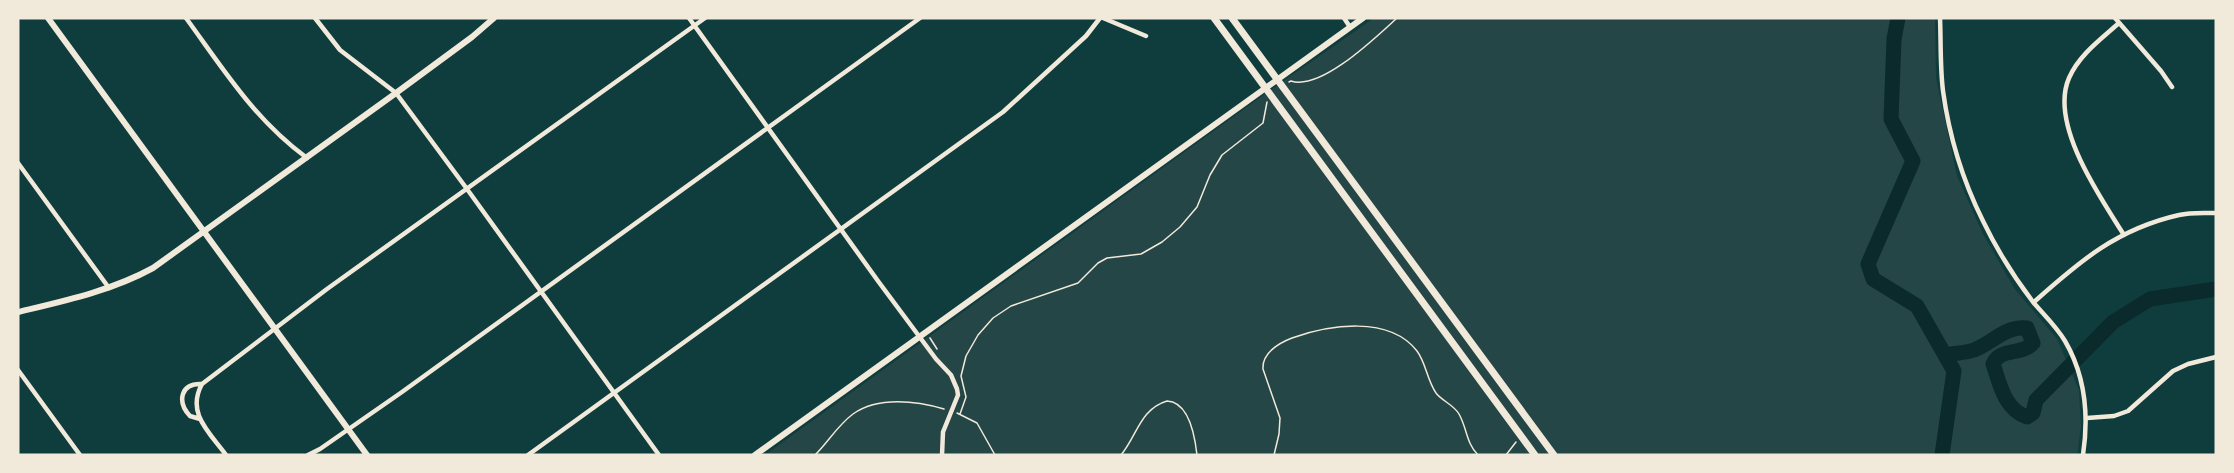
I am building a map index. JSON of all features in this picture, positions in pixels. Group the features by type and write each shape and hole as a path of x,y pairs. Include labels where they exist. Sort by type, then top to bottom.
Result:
{"main road":[{"path":"1214,18 1535,455"},
{"path":"1232,18 1554,455"}],"street":[{"path":"48,18 367,455"},
{"path":"186,18 257,114 284,141 307,158"},
{"path":"315,18 340,50 396,93 659,455"},
{"path":"18,312 110,288 153,268 396,93 494,18"},
{"path":"688,18 919,336 951,375 957,389 956,402 943,432 942,455"},
{"path":"225,455 200,419 195,401 202,384 705,18"},
{"path":"308,455 348,430 920,18"},
{"path":"528,455 1003,112 1086,36 1101,18 1146,36"},
{"path":"1344,18 1350,27"},
{"path":"755,455 1363,18"},
{"path":"1940,18 1943,89 1957,155 1968,188 1992,240 2034,302 2065,341 2082,381 2087,418 2083,455"},
{"path":"2115,18 2161,70 2172,87"},
{"path":"2119,23 2079,61 2069,78 2064,98 2066,120 2074,143 2095,190 2124,235"},
{"path":"18,163 110,288"},
{"path":"2034,302 2080,261 2100,247 2144,225 2181,214 2216,213"},
{"path":"2087,418 2114,416 2128,411 2174,372 2188,364 2216,357"},
{"path":"18,370 80,455"},
{"path":"200,419 186,412 183,398 188,386 193,383 202,384"}],"path":[{"path":"1291,81 1305,83 1318,78 1362,51 1397,18"},
{"path":"995,455 977,423 959,414 966,397 961,376 966,356 985,326 1000,312 1011,306 1078,283 1107,258 1141,254 1152,249 1180,227 1197,207 1209,175 1222,155 1263,123 1266,98"},
{"path":"1274,455 1280,434 1280,418 1263,369 1265,356 1281,344 1302,335 1326,330 1366,327 1387,332 1412,345 1419,354 1438,396 1459,415 1469,443 1478,455"},
{"path":"930,338 940,353"},
{"path":"955,370 961,376"},
{"path":"1121,455 1148,411 1167,401 1178,405 1187,416 1197,455"},
{"path":"815,455 845,422 864,408 906,402 947,410"},
{"path":"1506,455 1517,441"}],"shaded area":[{"path":"1374,18 1935,18 1936,78 1957,176 1983,234 2014,288 2057,339 2079,390 2081,427 2077,455 765,455"}],"waterway":[{"path":"1898,18 1894,39 1891,119 1913,161 1868,264 1873,279 1917,306 1954,371 1942,455"},
{"path":"1945,355 1974,350 2005,332 2027,328 2033,343 2023,349 2001,355 1993,364 2008,402 2019,413 2027,417 2033,413 2036,400 2113,322 2150,299 2216,289"}]}
